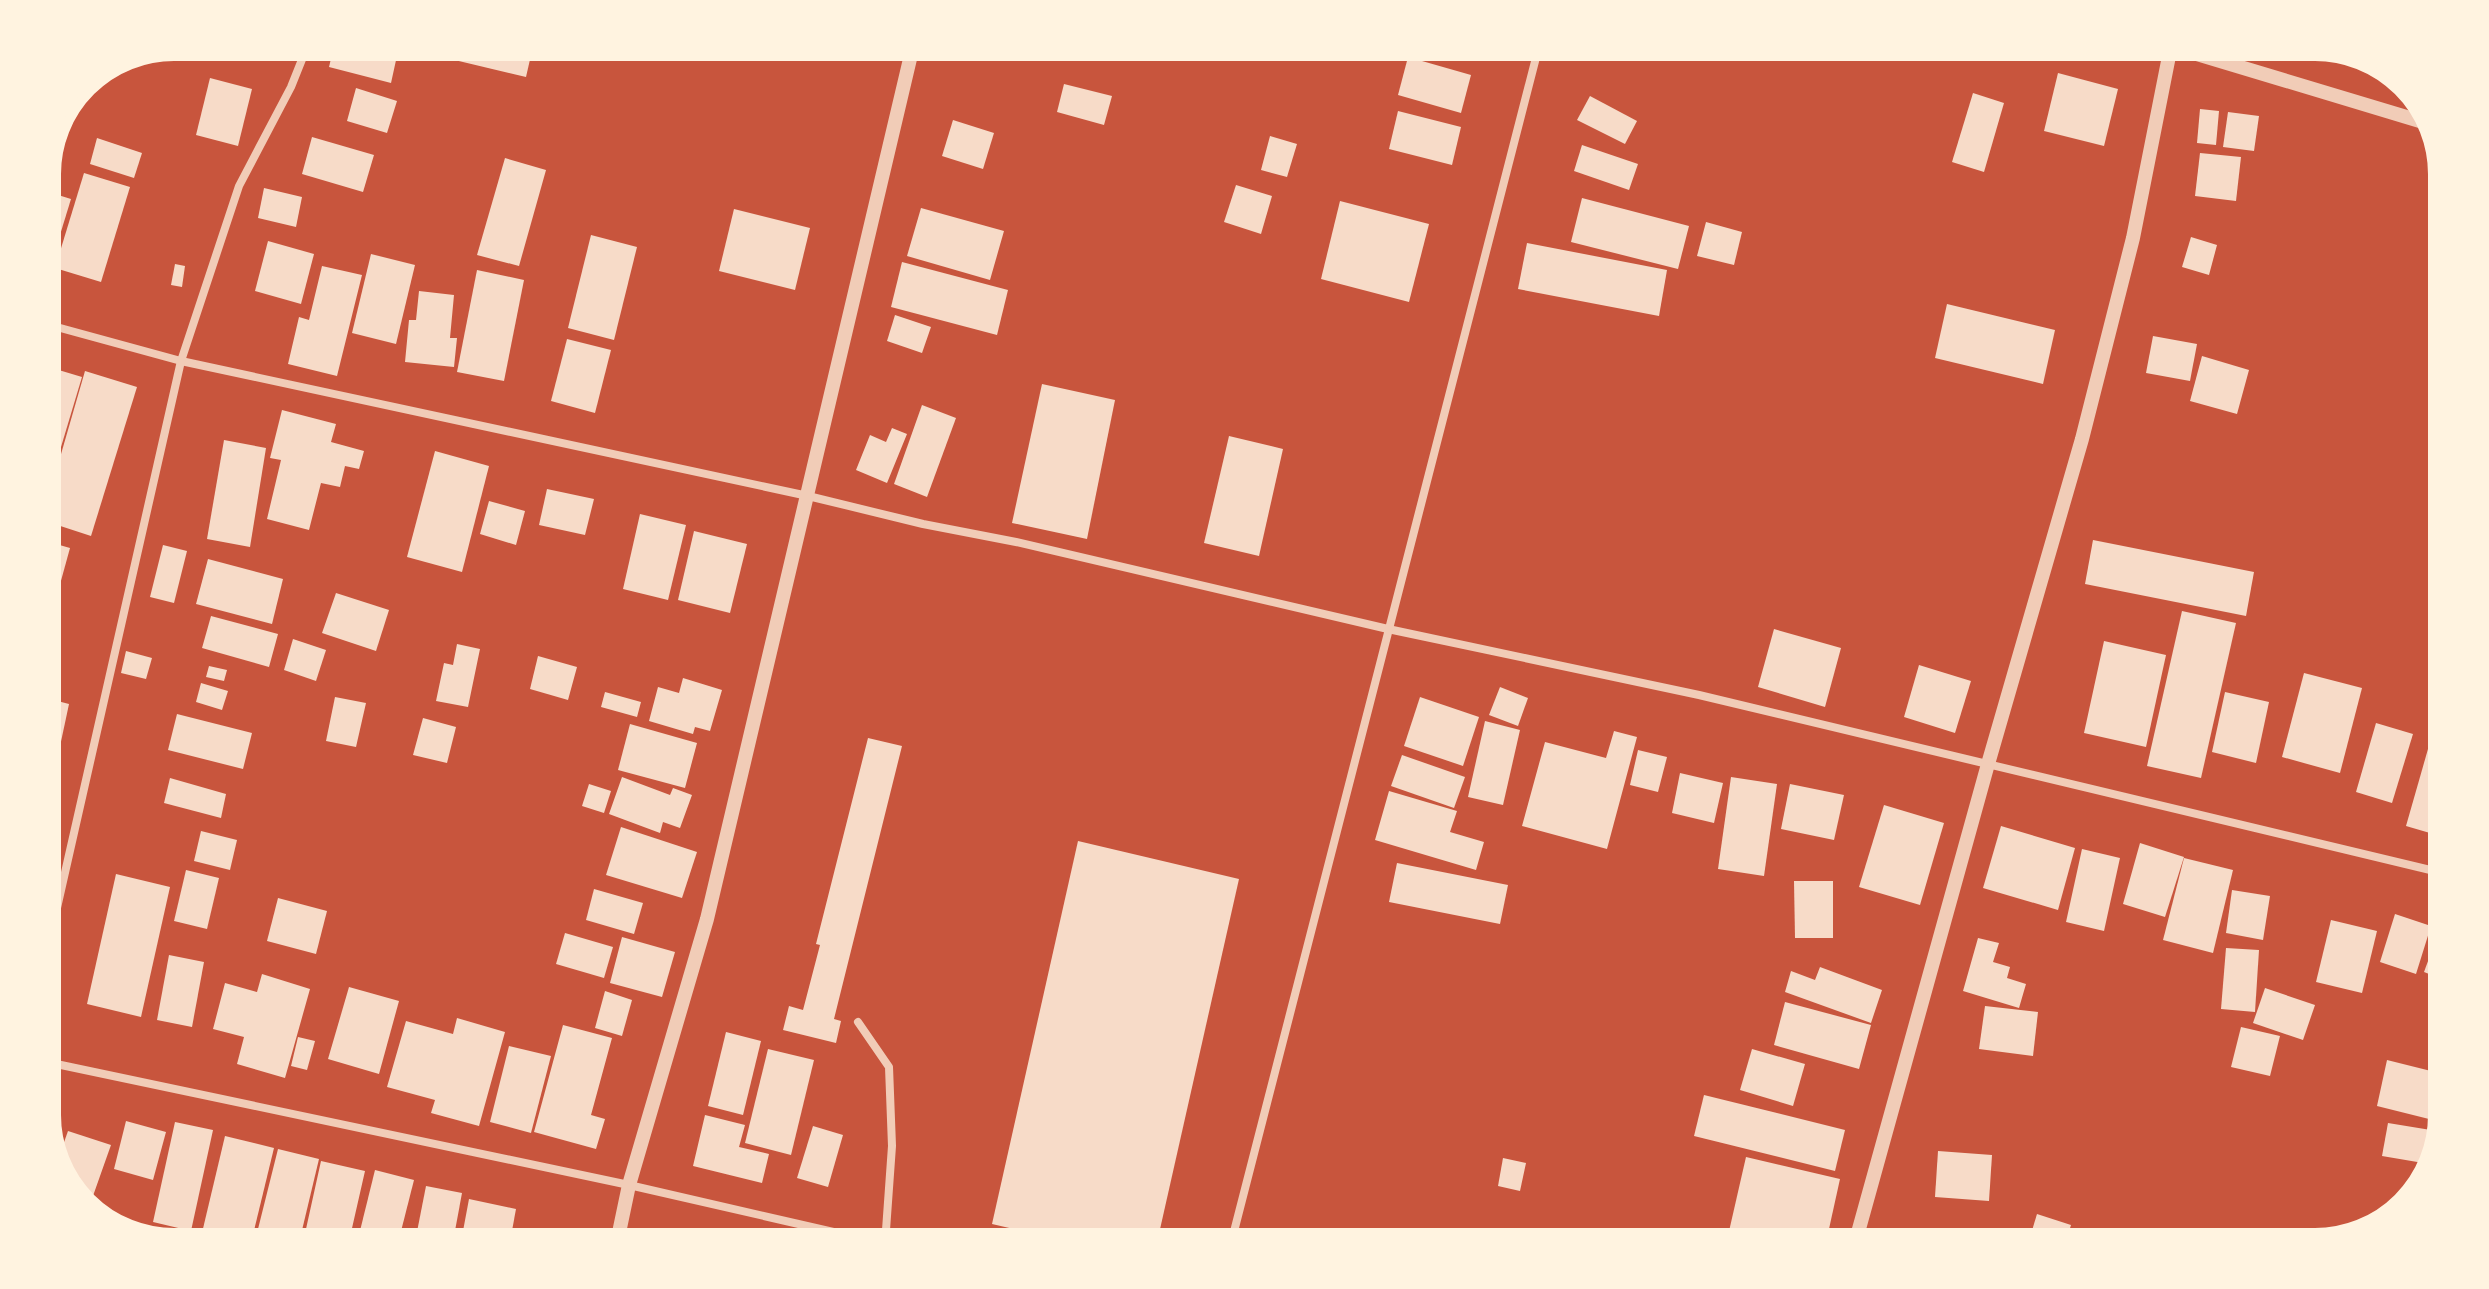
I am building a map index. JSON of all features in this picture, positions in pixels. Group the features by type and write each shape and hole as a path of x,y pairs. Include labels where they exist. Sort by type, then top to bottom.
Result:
{"street":[{"path":"56,912 181,361 239,186 291,87 303,56"},
{"path":"619,1233 629,1185 707,919 911,56"},
{"path":"1234,1233 1536,56"},
{"path":"1858,1233 2082,439 2133,238 2164,56"},
{"path":"2208,56 2421,121"},
{"path":"56,327 181,361 808,496 1388,629 1699,695 2433,871"},
{"path":"858,1022 889,1067 892,1146 886,1233"},
{"path":"56,1064 629,1185 837,1233"}],"building":[{"path":"332,56 397,56 391,83 329,67"},
{"path":"442,56 531,56 526,77"},
{"path":"1759,56 1780,56 1779,61"},
{"path":"1408,57 1471,75 1461,113 1398,95"},
{"path":"2058,73 2118,89 2104,146 2044,131"},
{"path":"210,78 252,89 238,146 196,135"},
{"path":"1064,84 1112,96 1104,125 1057,112"},
{"path":"356,88 397,101 387,133 347,121"},
{"path":"1973,93 2004,103 1984,172 1952,162"},
{"path":"1590,96 1637,121 1625,144 1577,120"},
{"path":"2200,109 2219,111 2216,145 2197,143"},
{"path":"1398,111 1461,127 1452,165 1389,149"},
{"path":"2228,112 2259,116 2254,151 2223,147"},
{"path":"953,120 994,133 983,169 942,156"},
{"path":"1270,136 1297,144 1287,177 1261,170"},
{"path":"312,137 374,155 363,192 302,174"},
{"path":"97,138 142,153 134,178 90,164"},
{"path":"1582,145 1638,164 1629,190 1574,171"},
{"path":"2200,153 2241,157 2236,201 2195,196"},
{"path":"505,158 546,170 519,266 477,255"},
{"path":"84,173 130,187 101,282 56,268"},
{"path":"1236,185 1272,196 1261,234 1224,222"},
{"path":"264,188 302,197 296,227 258,218"},
{"path":"56,194 71,199 56,248"},
{"path":"1582,198 1689,226 1678,269 1571,242"},
{"path":"1340,201 1429,224 1409,302 1321,279"},
{"path":"921,208 1004,231 990,280 907,256"},
{"path":"734,209 810,228 795,290 719,271"},
{"path":"1706,222 1742,232 1734,265 1697,256"},
{"path":"591,235 637,247 614,340 568,328"},
{"path":"2191,237 2217,245 2209,275 2182,267"},
{"path":"268,241 314,254 301,304 255,291"},
{"path":"1527,243 1667,270 1659,316 1518,289"},
{"path":"371,254 415,265 396,344 352,333"},
{"path":"902,262 1008,290 997,335 891,307"},
{"path":"175,264 185,266 182,287 171,285"},
{"path":"322,266 362,275 337,376 288,364 299,317 309,320"},
{"path":"477,270 524,280 504,381 457,372"},
{"path":"419,291 454,295 450,338 457,338 454,367 405,362 409,320 416,320"},
{"path":"1947,304 2055,330 2043,384 1935,358"},
{"path":"895,315 931,327 922,353 887,341"},
{"path":"2153,336 2197,344 2190,381 2146,373"},
{"path":"567,339 611,350 595,413 551,401"},
{"path":"2202,356 2249,370 2237,414 2190,401"},
{"path":"56,369 82,377 56,464"},
{"path":"85,371 137,387 91,536 56,525 56,471"},
{"path":"1042,384 1115,400 1087,539 1012,523"},
{"path":"922,405 956,418 927,497 894,484"},
{"path":"282,410 336,424 331,442 364,451 359,469 345,466 340,487 321,483 309,530 267,519 281,460 270,458"},
{"path":"892,428 907,434 887,483 856,470 870,435 886,442"},
{"path":"1229,436 1283,449 1259,556 1204,543"},
{"path":"224,440 266,448 250,547 207,539"},
{"path":"435,451 489,466 462,572 407,557"},
{"path":"547,489 594,499 585,535 539,525"},
{"path":"489,501 525,511 516,545 480,534"},
{"path":"640,514 686,525 668,600 623,589"},
{"path":"694,531 747,544 730,613 678,600"},
{"path":"2093,540 2254,572 2246,616 2085,584"},
{"path":"56,544 70,548 59,588 56,587"},
{"path":"163,545 187,551 174,603 150,597"},
{"path":"208,559 283,579 272,624 196,604"},
{"path":"336,593 389,610 376,651 322,633"},
{"path":"2182,611 2236,623 2201,778 2147,766"},
{"path":"211,616 278,634 269,667 202,648"},
{"path":"1774,629 1841,648 1825,707 1758,687"},
{"path":"293,639 326,650 316,681 284,670"},
{"path":"2104,641 2166,655 2146,747 2084,733"},
{"path":"457,644 480,649 468,707 436,701 444,663 453,665"},
{"path":"126,651 152,658 146,679 121,673"},
{"path":"538,656 577,667 568,700 530,689"},
{"path":"1919,665 1971,681 1955,733 1904,717"},
{"path":"209,666 227,670 224,681 206,677"},
{"path":"2304,673 2362,688 2340,773 2282,757"},
{"path":"683,678 722,690 710,731 695,727 693,734 649,721 658,687 679,693"},
{"path":"201,683 228,691 222,710 196,702"},
{"path":"1500,687 1528,698 1518,726 1489,715"},
{"path":"605,692 641,702 637,717 601,707"},
{"path":"2225,692 2269,702 2256,763 2212,752"},
{"path":"335,697 366,703 356,747 326,741"},
{"path":"1420,697 1479,717 1463,766 1404,746"},
{"path":"56,701 69,704 59,751 56,750"},
{"path":"177,714 252,733 243,769 168,750"},
{"path":"423,718 456,727 447,763 413,755"},
{"path":"1485,721 1520,730 1503,805 1468,797"},
{"path":"2376,723 2413,734 2392,803 2356,792"},
{"path":"630,724 697,743 685,788 618,770"},
{"path":"1614,731 1637,737 1607,849 1522,826 1545,742 1606,758"},
{"path":"2433,732 2433,834 2406,826"},
{"path":"868,738 902,746 834,1019 841,1021 836,1043 783,1030 789,1006 803,1010 820,945 816,944"},
{"path":"1638,750 1667,757 1658,792 1630,785"},
{"path":"1402,755 1465,777 1454,808 1391,786"},
{"path":"1680,773 1723,783 1714,823 1672,813"},
{"path":"622,777 670,795 673,788 692,795 680,828 663,822 660,833 609,814"},
{"path":"1731,777 1777,784 1764,876 1718,869"},
{"path":"170,778 226,794 221,818 164,803"},
{"path":"589,784 611,791 604,813 582,806"},
{"path":"1790,784 1844,795 1834,840 1781,829"},
{"path":"1389,791 1457,811 1450,832 1484,842 1476,870 1375,840"},
{"path":"1884,805 1944,823 1920,905 1859,887"},
{"path":"2001,826 2075,848 2058,910 1983,888"},
{"path":"621,827 697,852 682,898 606,875"},
{"path":"201,831 237,840 230,870 194,861"},
{"path":"1078,841 1239,879 1159,1233 1030,1233 992,1224"},
{"path":"2140,843 2184,857 2165,917 2123,904"},
{"path":"2082,849 2120,858 2104,931 2066,922"},
{"path":"2184,858 2233,870 2213,953 2163,940"},
{"path":"1397,863 1508,885 1500,924 1389,902"},
{"path":"186,870 219,878 207,929 174,921"},
{"path":"116,874 170,887 141,1017 87,1004"},
{"path":"1794,881 1833,881 1833,938 1795,938"},
{"path":"594,889 643,903 634,934 586,920"},
{"path":"2232,890 2270,896 2263,940 2226,933"},
{"path":"278,898 327,911 316,954 267,941"},
{"path":"2395,914 2431,926 2416,974 2380,962"},
{"path":"2331,920 2377,931 2362,993 2316,982"},
{"path":"565,933 613,947 604,978 556,964"},
{"path":"622,937 675,952 662,997 610,983"},
{"path":"1978,938 1999,943 1993,962 2010,967 2007,978 2026,984 2019,1008 1963,991"},
{"path":"2433,947 2433,976 2424,972"},
{"path":"2226,948 2259,950 2255,1012 2221,1009"},
{"path":"169,955 204,962 192,1027 157,1020"},
{"path":"1820,967 1882,990 1871,1023 1785,992 1791,971 1815,980"},
{"path":"262,974 310,989 285,1078 237,1064 244,1037 213,1029 225,983 257,992"},
{"path":"349,987 399,1001 379,1074 328,1059"},
{"path":"2265,988 2315,1005 2303,1040 2253,1023"},
{"path":"605,991 632,1000 622,1036 595,1028"},
{"path":"1785,1002 1871,1025 1859,1069 1774,1045"},
{"path":"1985,1006 2038,1012 2033,1056 1979,1049"},
{"path":"457,1018 505,1032 479,1126 431,1113 435,1100 387,1087 406,1021 453,1034"},
{"path":"563,1025 612,1038 591,1115 605,1119 596,1149 534,1132"},
{"path":"2241,1027 2280,1036 2270,1076 2231,1067"},
{"path":"726,1032 761,1041 743,1115 708,1106"},
{"path":"298,1037 315,1041 307,1070 291,1066"},
{"path":"509,1046 551,1056 531,1133 490,1122"},
{"path":"768,1049 814,1060 791,1155 745,1143"},
{"path":"1752,1049 1805,1064 1793,1106 1740,1090"},
{"path":"2387,1060 2433,1072 2433,1120 2377,1106"},
{"path":"1704,1095 1845,1130 1835,1171 1694,1136"},
{"path":"705,1115 745,1125 739,1147 769,1154 762,1183 693,1166"},
{"path":"126,1121 166,1132 153,1180 114,1169"},
{"path":"175,1122 213,1130 191,1231 153,1222"},
{"path":"2388,1123 2432,1130 2423,1163 2382,1156"},
{"path":"813,1126 843,1135 828,1187 797,1178"},
{"path":"68,1131 111,1145 92,1200 76,1181 61,1150"},
{"path":"225,1136 274,1148 253,1233 202,1233"},
{"path":"278,1149 319,1159 301,1233 257,1233"},
{"path":"1938,1151 1992,1155 1989,1201 1935,1197"},
{"path":"1746,1157 1840,1179 1828,1233 1729,1233"},
{"path":"1503,1158 1526,1163 1520,1191 1498,1186"},
{"path":"321,1161 365,1171 351,1233 305,1233"},
{"path":"375,1170 414,1180 401,1233 359,1233"},
{"path":"426,1186 462,1193 455,1233 417,1233"},
{"path":"469,1199 516,1209 512,1233 463,1233"},
{"path":"2037,1214 2071,1225 2068,1233 2031,1233"}]}
